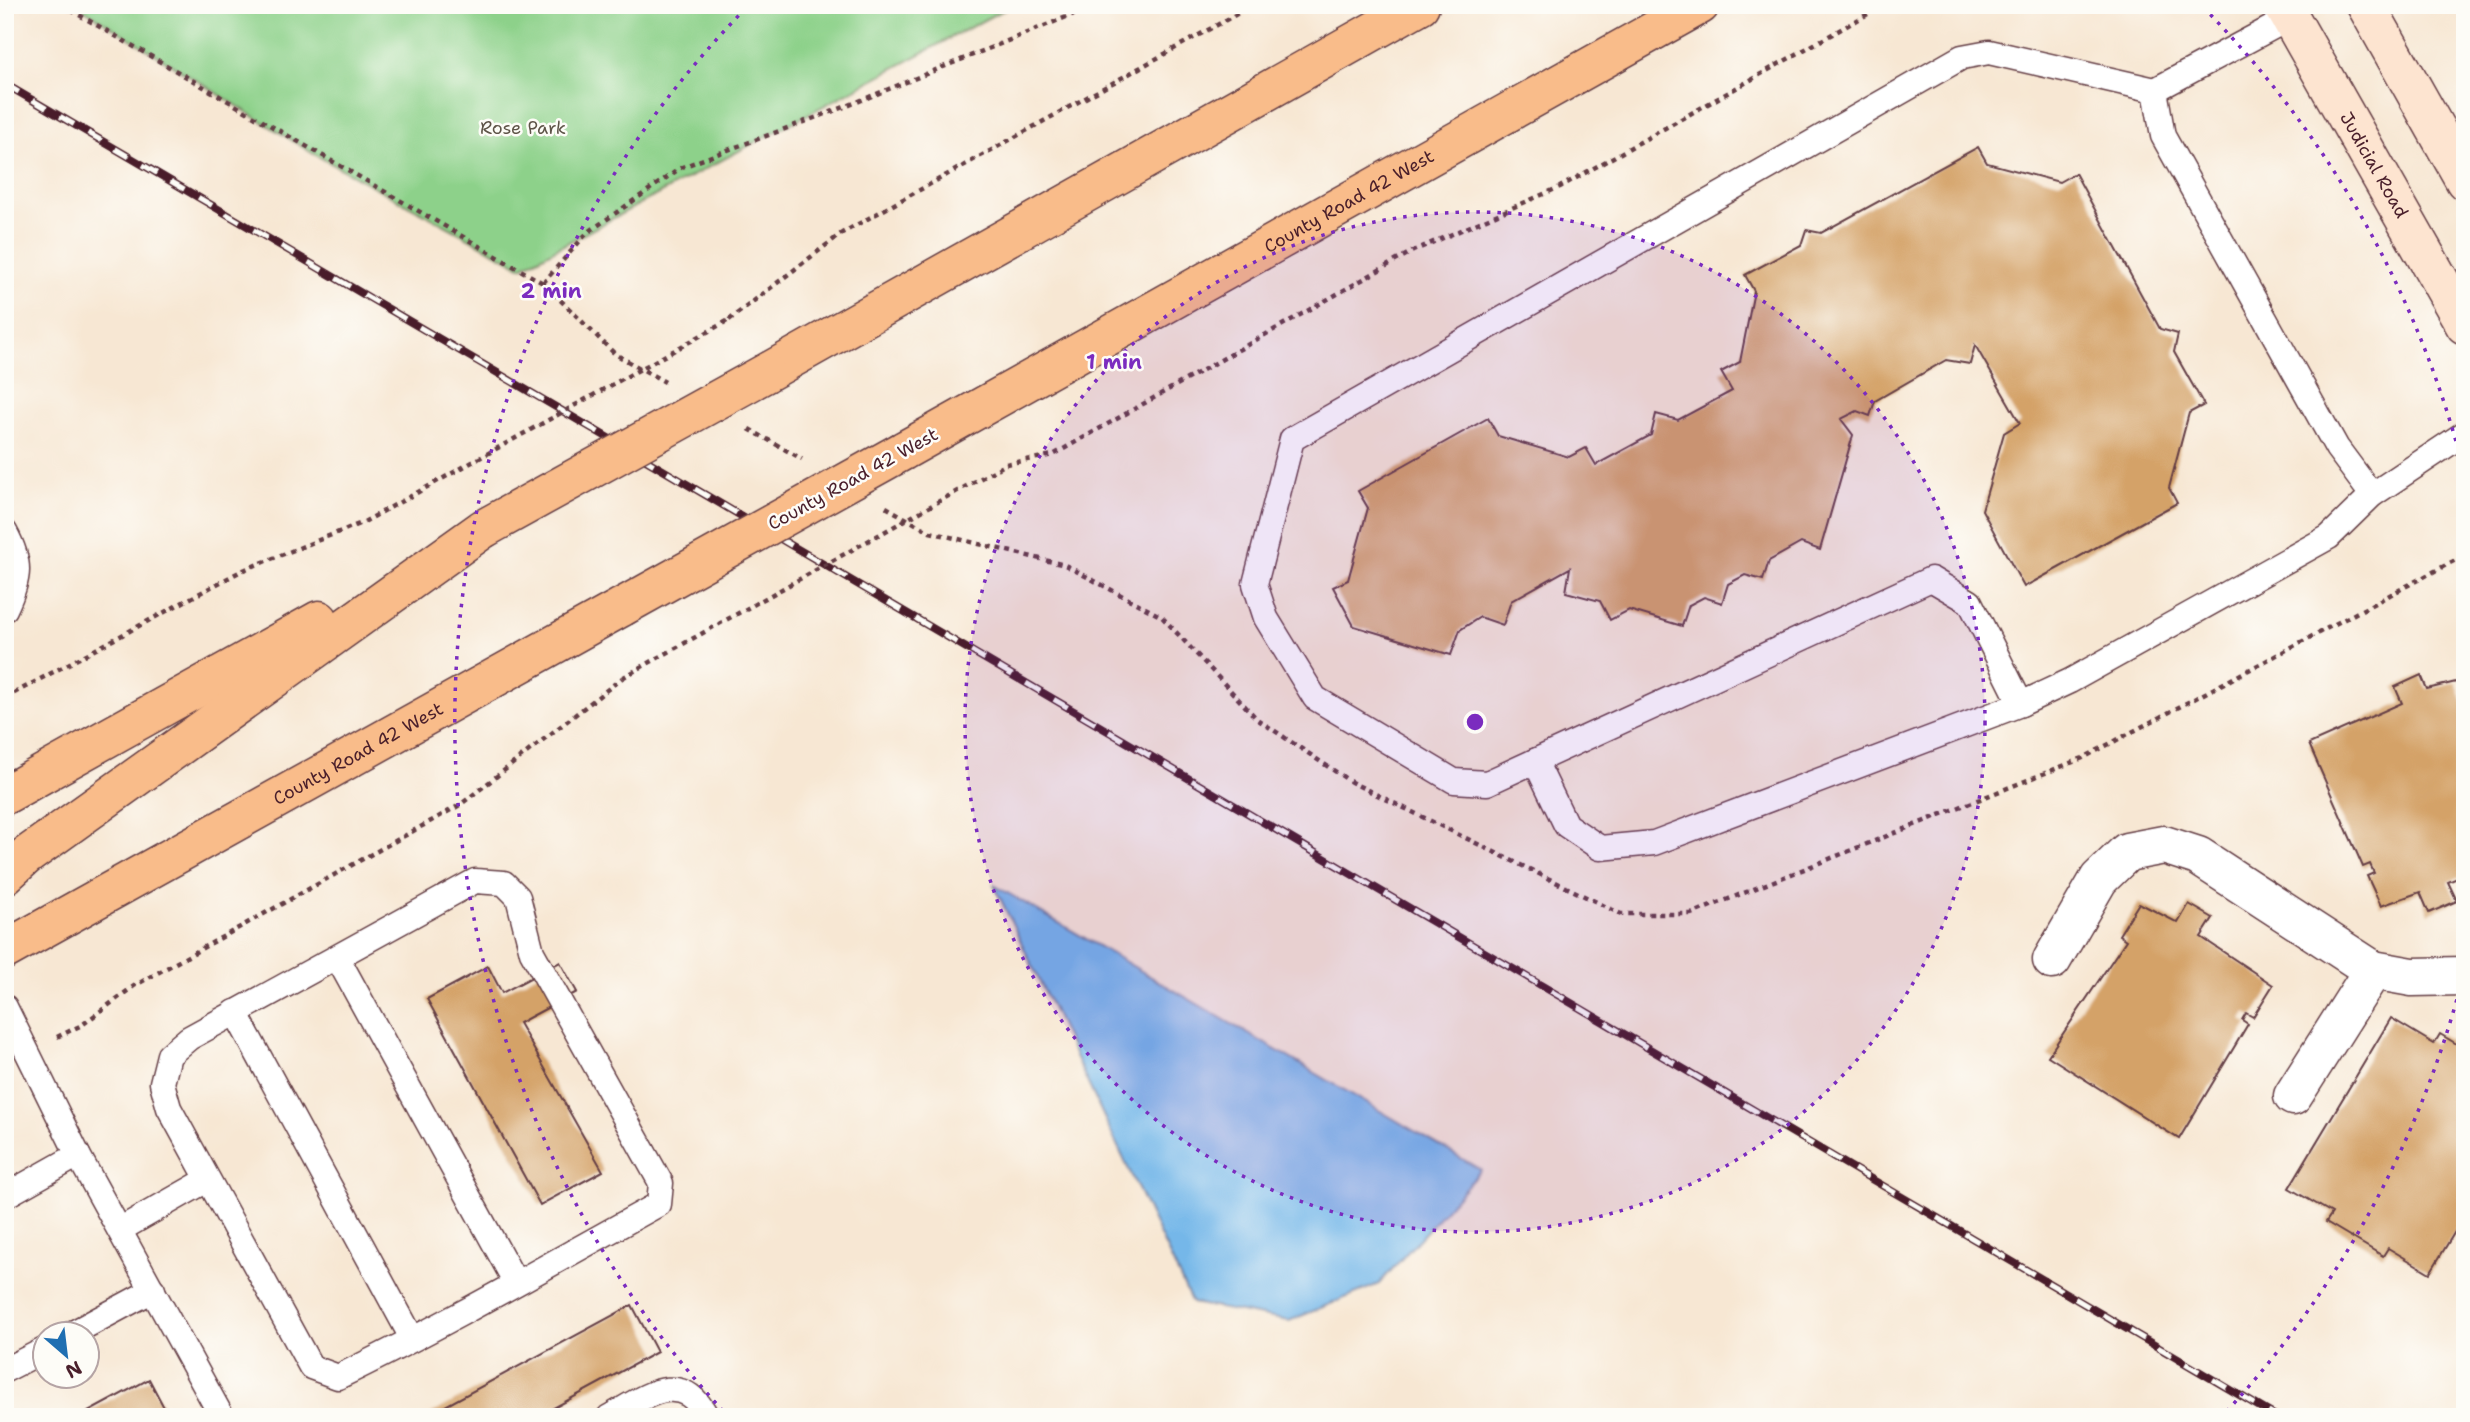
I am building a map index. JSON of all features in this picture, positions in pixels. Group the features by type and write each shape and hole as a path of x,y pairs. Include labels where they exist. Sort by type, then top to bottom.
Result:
{"highway":[{"path":"5,794 765,373 1420,5"},
{"name":"County Road 42 West","path":"5,950 1700,5"},
{"path":"5,875 26,856 483,529"}],"street":[{"path":"2366,5 2465,181"},
{"name":"Judicial Road","path":"2287,12 2465,325"},
{"path":"2052,960 2099,879 2127,852 2164,845 2198,856 2373,970 2412,977 2465,976"},
{"path":"2293,1096 2373,970"}],"lane":[{"path":"2021,704 1970,603 1931,579 1487,783 1454,781 1315,698 1266,618 1255,584 1292,439 1962,57 1989,52 2155,90 2287,12"},
{"path":"2155,90 2163,136 2337,448 2372,495"},
{"path":"1535,761 1566,825 1600,848 1654,843 2021,704 2070,681 2329,537 2372,495 2465,433"},
{"path":"5,532 14,549 19,575 5,609"},
{"path":"475,881 504,883 518,897 532,952 661,1183 659,1204 338,1377 311,1367 169,1108 162,1083 169,1055 189,1038 337,957 475,881"},
{"path":"337,957 516,1283"},
{"path":"5,1007 79,1155 222,1417"},
{"path":"235,1012 412,1338"},
{"path":"5,1196 79,1155"},
{"path":"121,1228 207,1180"},
{"path":"98,1320 153,1290"},
{"path":"5,1370 32,1356"},
{"path":"609,1417 661,1388 684,1391 697,1399 707,1417"}],"path":[{"path":"543,283 587,233 682,167 847,106 1096,5"},
{"path":"5,698 241,571 364,522 729,320 842,233 1253,5"},
{"path":"28,1052 82,1025 134,986 460,806 622,678 1006,464 1053,455 1413,251 1560,187 1884,5"}],"green space":[{"name":"Rose Park","path":"77,5 1012,5 522,267 312,153"}],"water":[{"path":"994,885 1481,1170 1379,1284 1289,1321 1192,1303"}],"building":[{"path":"1978,147 1987,163 2059,182 2075,173 2160,329 2178,334 2174,352 2204,405 2189,413 2169,488 2177,503 2024,587 1982,510 2004,433 2020,423 1975,345 1970,364 1946,360 1875,401 1870,416 1857,411 1841,419 1853,435 1820,550 1801,543 1769,561 1763,580 1745,575 1728,584 1722,603 1704,597 1689,605 1682,626 1629,610 1610,620 1600,601 1566,592 1570,568 1511,601 1503,625 1480,617 1460,630 1451,655 1354,626 1333,587 1348,580 1368,508 1358,491 1488,418 1498,436 1569,457 1586,448 1596,465 1651,435 1656,414 1678,420 1732,391 1721,372 1740,362 1754,291 1745,275 1801,245 1806,230 1821,233"},
{"path":"2421,675 2427,689 2456,682 2465,707 2465,883 2462,876 2448,882 2457,901 2429,913 2420,892 2381,906 2367,876 2374,873 2370,864 2363,867 2309,744 2402,703 2395,687"},
{"path":"2139,903 2178,923 2189,904 2213,918 2201,937 2273,985 2253,1017 2246,1013 2242,1020 2248,1024 2179,1139 2048,1056 2126,940 2119,935"},
{"path":"560,962 577,992 519,1023 603,1171 540,1205 427,999 488,966 502,993"},
{"path":"2391,1018 2434,1044 2440,1034 2465,1049 2465,1215 2430,1273 2388,1248 2383,1256 2326,1222 2332,1213 2289,1188"},
{"path":"632,1305 657,1352 537,1417 425,1417"},
{"path":"149,1379 169,1417 79,1417"}],"railway":[{"path":"5,84 2277,1417"}]}
